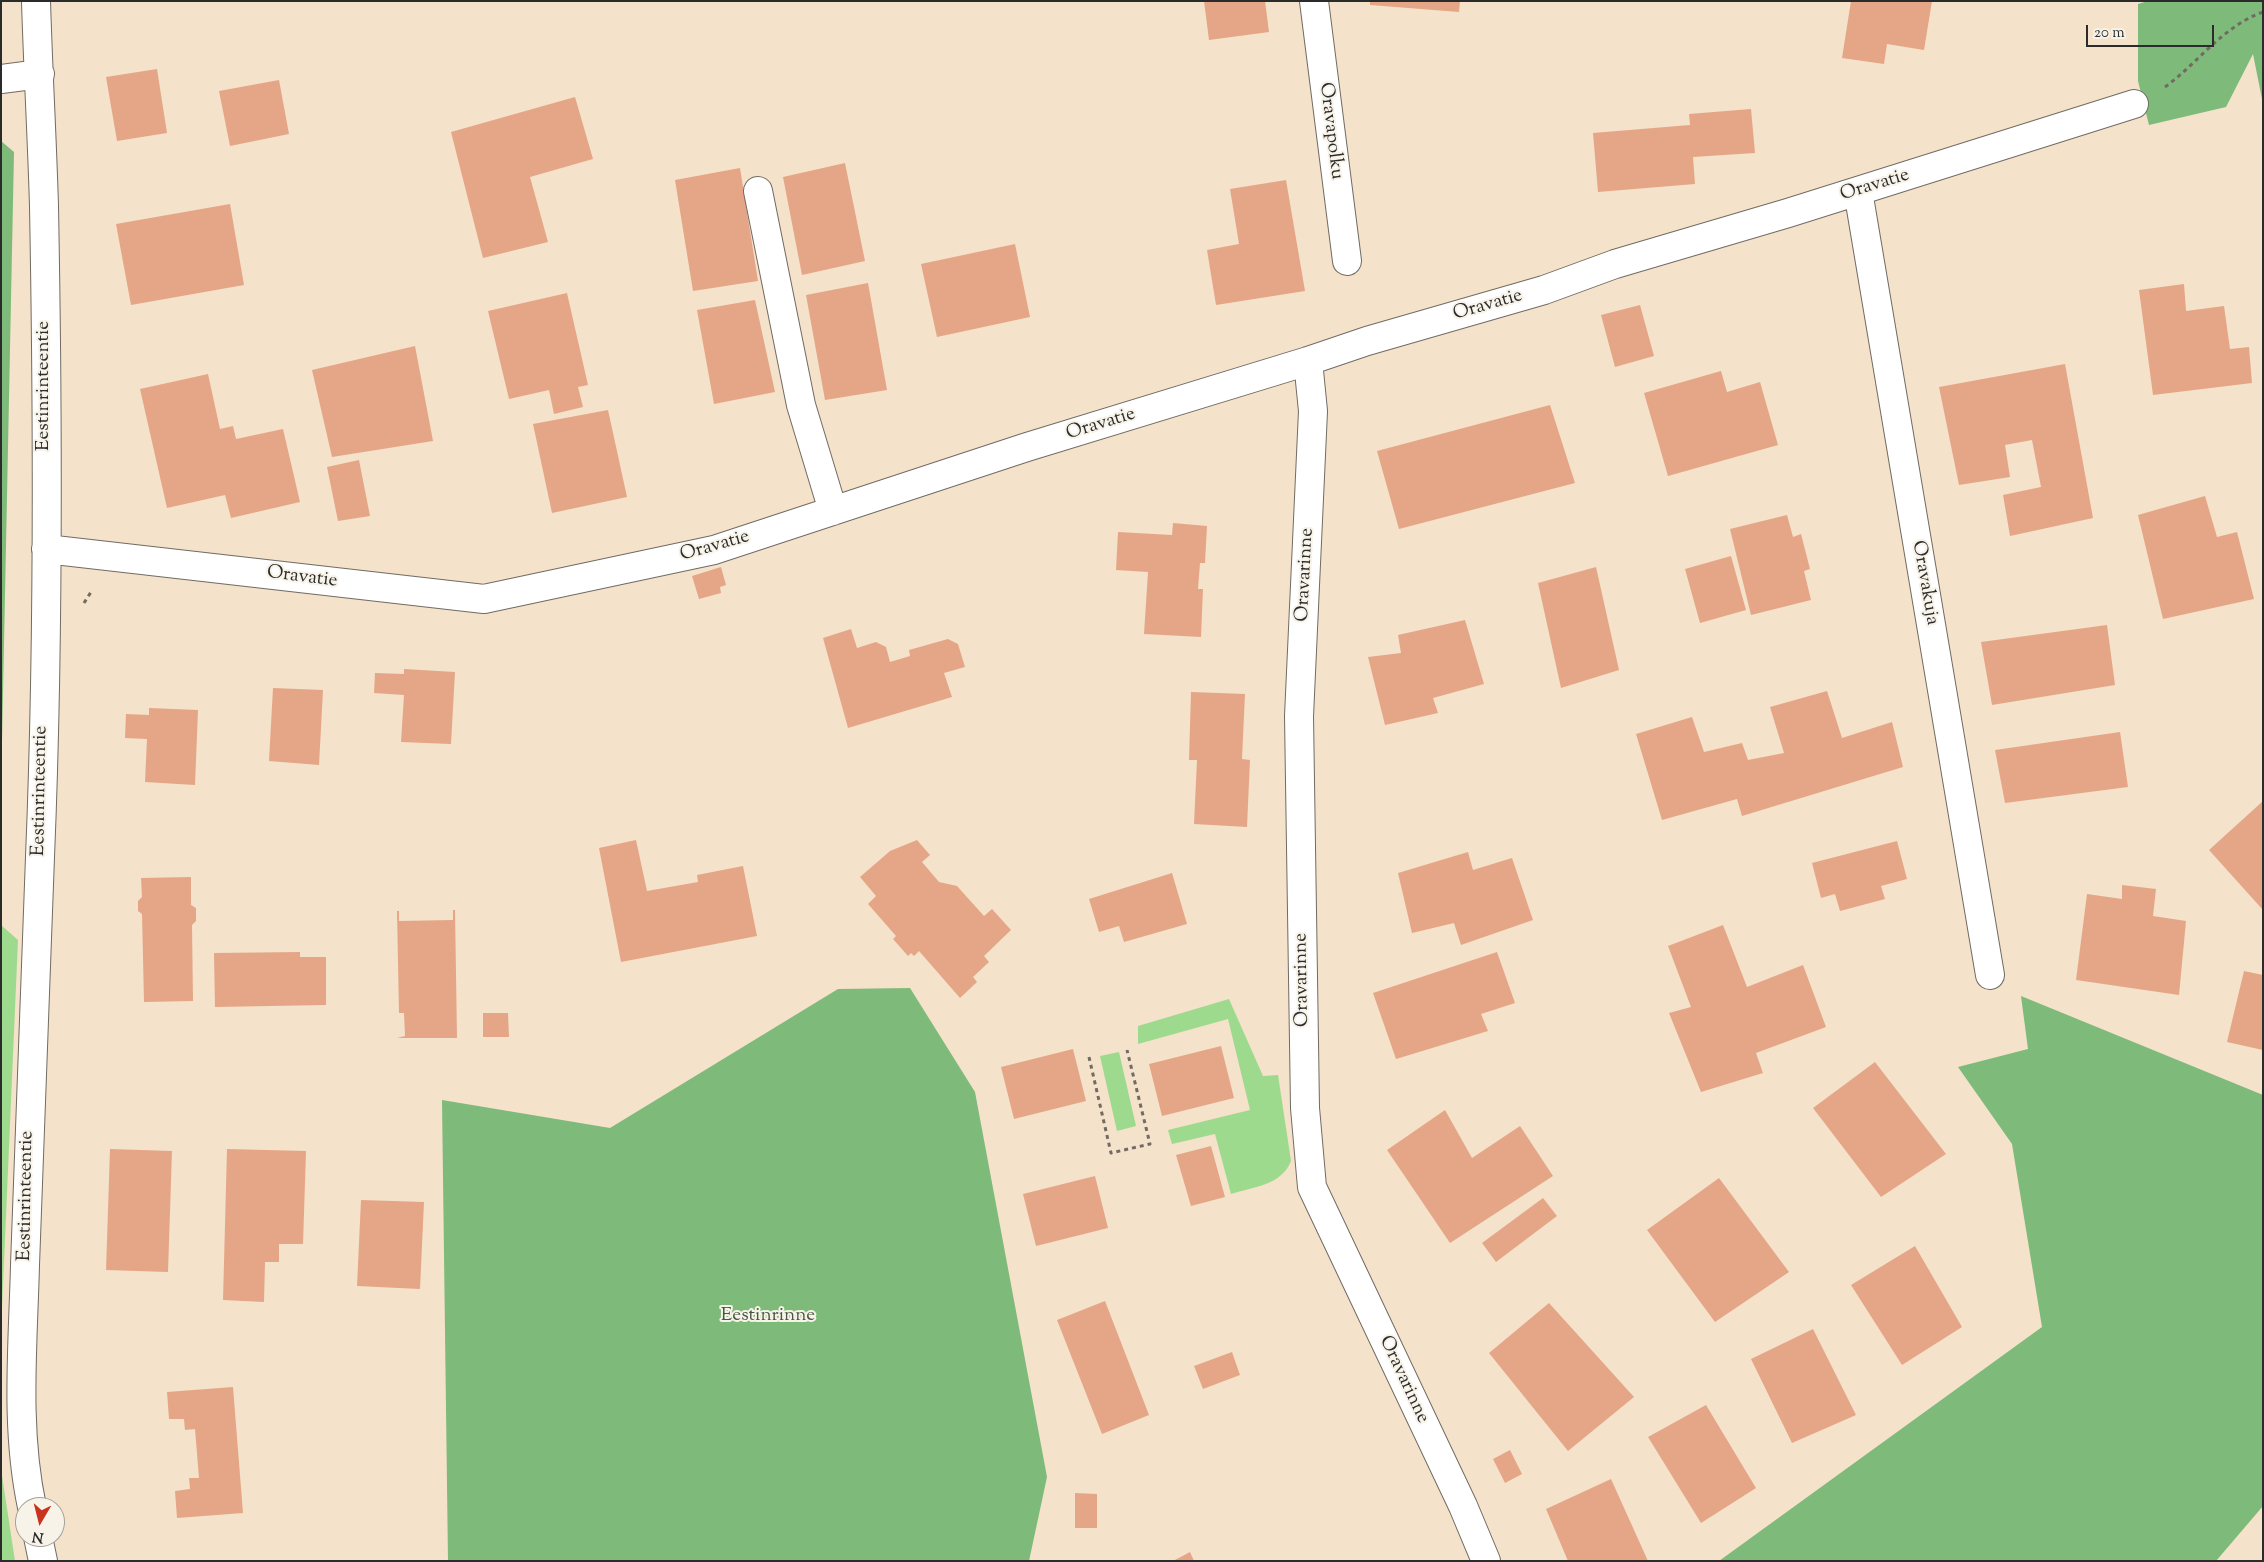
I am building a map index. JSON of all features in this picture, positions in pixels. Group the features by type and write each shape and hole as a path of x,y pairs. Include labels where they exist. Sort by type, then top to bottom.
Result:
{"street":[{"name":"Eestinrinteentie","path":"31,1497 22,1420 21,1353 31,1049 40,853 46,549 44,206 36,1"},
{"name":"Oravapolku","path":"1314,1 1347,260"},
{"path":"1,79 40,74"},
{"name":"Oravatie","path":"46,549 484,599 714,550 1027,447 1308,362 1366,341 1544,290 1615,264 1858,191 2134,104"},
{"path":"758,191 801,405 833,511"},
{"name":"Oravakuja","path":"1858,191 1990,975"},
{"name":"Oravarinne","path":"1308,362 1313,411 1299,716 1305,1108 1312,1188 1454,1488 1486,1561"},
{"path":"40,1547 43,1561"}],"path":[{"path":"2134,104 2157,92 2177,78 2215,42 2252,15 2263,12"},
{"path":"1089,1057 1111,1154 1150,1144 1127,1050"}],"green space":[{"path":"2148,1 2263,1 2263,104 2253,54 2226,107 2149,125 2138,81 2138,4"},
{"path":"1,141 14,152 1,791"},
{"path":"1,925 18,940 1,1331"},
{"name":"Eestinrinne","path":"910,988 975,1092 1047,1477 1029,1561 448,1561 442,1100 610,1128 838,989"},
{"path":"2021,996 2263,1095 2263,1506 2216,1561 1719,1561 2042,1327 2012,1144 1958,1067 2028,1049"},
{"path":"1229,999 1263,1076 1278,1075 1291,1161 1287,1169 1274,1180 1231,1194 1215,1134 1172,1144 1168,1130 1250,1110 1228,1019 1138,1044 1138,1026"},
{"path":"1119,1052 1136,1126 1117,1131 1100,1056"},
{"path":"1,1469 15,1561 1,1561"}],"building":[{"path":"1204,1 1265,1 1269,32 1209,40"},
{"path":"1370,1 1460,1 1459,12 1370,5"},
{"path":"1851,1 1932,1 1924,50 1887,44 1884,64 1842,58"},
{"path":"157,69 167,133 117,141 106,77"},
{"path":"279,80 289,134 230,146 219,91"},
{"path":"575,97 593,159 530,177 548,242 483,258 451,132"},
{"path":"1751,109 1755,153 1693,157 1695,184 1598,192 1593,133 1690,125 1689,114"},
{"path":"845,163 865,261 802,275 783,177"},
{"path":"740,168 758,281 693,291 675,180"},
{"path":"1286,180 1305,291 1216,305 1207,250 1239,244 1230,189"},
{"path":"230,204 244,285 131,305 116,224"},
{"path":"1015,244 1030,317 937,337 921,264"},
{"path":"868,283 887,390 825,400 806,295"},
{"path":"2184,284 2186,311 2224,306 2230,349 2249,347 2252,383 2153,395 2139,290"},
{"path":"567,293 588,385 578,387 583,407 554,414 549,390 509,399 488,311"},
{"path":"755,300 775,392 714,404 697,310"},
{"path":"1640,305 1654,356 1615,367 1601,315"},
{"path":"415,346 433,441 332,457 312,370"},
{"path":"2065,364 2093,518 2010,536 2003,495 2041,487 2032,440 2005,445 2010,477 1959,485 1939,387"},
{"path":"1721,371 1727,392 1760,382 1778,445 1668,476 1644,393"},
{"path":"208,374 220,429 233,426 236,439 283,429 300,502 231,518 225,495 167,508 140,389"},
{"path":"1550,405 1575,483 1399,529 1377,451"},
{"path":"608,410 627,497 552,513 533,424"},
{"path":"359,460 370,516 338,521 327,467"},
{"path":"2205,496 2217,537 2237,532 2254,599 2163,619 2138,515"},
{"path":"1787,515 1793,537 1801,534 1810,569 1804,571 1811,600 1751,615 1730,529"},
{"path":"1173,523 1207,526 1205,563 1200,563 1198,589 1203,589 1201,637 1144,634 1148,572 1116,570 1118,532 1172,535"},
{"path":"1731,556 1746,610 1700,623 1685,569"},
{"path":"721,567 726,585 720,587 721,593 699,599 692,576"},
{"path":"1596,567 1619,670 1561,688 1538,583"},
{"path":"1465,620 1484,684 1433,698 1438,713 1385,725 1368,657 1401,653 1398,635"},
{"path":"2107,625 2115,685 1992,705 1981,642"},
{"path":"851,629 857,648 876,642 886,647 890,662 910,656 909,650 948,639 958,644 965,667 944,673 952,697 848,728 823,638"},
{"path":"404,669 455,672 451,744 401,742 404,695 374,693 375,673 404,674"},
{"path":"273,688 323,690 319,765 269,761"},
{"path":"1827,691 1842,738 1892,722 1903,767 1742,816 1737,799 1662,820 1636,734 1692,717 1704,752 1742,743 1748,760 1784,753 1770,707"},
{"path":"1191,692 1245,694 1242,759 1250,760 1247,827 1194,824 1197,760 1189,760"},
{"path":"149,708 198,710 195,785 145,782 147,739 125,738 126,714 149,715"},
{"path":"2120,732 2128,787 2005,803 1995,750"},
{"path":"2263,801 2263,910 2209,850"},
{"path":"636,840 647,891 698,882 697,875 743,866 757,936 621,962 599,848"},
{"path":"917,840 930,855 922,862 939,882 957,886 984,916 992,909 1011,930 984,956 989,962 973,977 977,982 960,998 919,951 914,956 911,953 908,956 893,939 896,936 868,904 876,896 860,877 890,851"},
{"path":"1897,841 1907,879 1881,886 1885,899 1840,911 1835,894 1821,898 1812,863"},
{"path":"1468,852 1473,870 1512,858 1533,920 1461,945 1454,923 1412,933 1398,873"},
{"path":"1172,873 1187,924 1124,942 1119,926 1099,932 1089,899"},
{"path":"191,877 191,905 196,908 196,921 192,925 193,1001 144,1002 142,914 138,911 138,901 142,897 141,878"},
{"path":"2122,885 2156,889 2153,916 2186,921 2179,995 2076,980 2087,894 2122,899"},
{"path":"453,910 455,910 457,1038 397,1038 405,1036 404,1013 399,1013 397,911 399,911 399,921 453,920"},
{"path":"1723,925 1747,987 1803,965 1826,1027 1756,1053 1763,1073 1701,1092 1669,1013 1691,1007 1668,946"},
{"path":"300,952 300,957 326,957 326,1005 215,1007 214,953"},
{"path":"1497,952 1515,1003 1481,1014 1488,1031 1396,1059 1373,993"},
{"path":"2244,971 2263,975 2263,1050 2227,1042"},
{"path":"483,1013 508,1013 509,1037 483,1037"},
{"path":"1221,1046 1234,1098 1162,1116 1149,1064"},
{"path":"1073,1049 1086,1101 1014,1119 1001,1067"},
{"path":"1875,1062 1946,1154 1881,1197 1813,1108"},
{"path":"1445,1110 1472,1158 1520,1126 1553,1176 1450,1243 1387,1150"},
{"path":"1211,1146 1225,1197 1191,1206 1176,1155"},
{"path":"110,1149 172,1151 168,1272 106,1270"},
{"path":"227,1149 306,1151 303,1244 279,1244 279,1262 265,1262 264,1302 223,1300"},
{"path":"1095,1176 1108,1228 1036,1246 1023,1194"},
{"path":"1719,1178 1789,1272 1715,1322 1647,1230"},
{"path":"1543,1198 1557,1216 1496,1262 1482,1243"},
{"path":"361,1200 424,1202 420,1289 357,1286"},
{"path":"1915,1246 1962,1327 1902,1365 1851,1285"},
{"path":"1105,1301 1149,1415 1102,1434 1057,1320"},
{"path":"1549,1303 1634,1397 1568,1451 1489,1353"},
{"path":"1813,1329 1856,1415 1792,1443 1751,1359"},
{"path":"1232,1352 1240,1375 1203,1389 1194,1366"},
{"path":"233,1387 243,1513 177,1518 175,1491 190,1489 189,1478 199,1478 195,1429 185,1430 184,1419 169,1419 167,1392"},
{"path":"1706,1405 1756,1488 1701,1523 1648,1437"},
{"path":"1510,1450 1522,1474 1505,1483 1493,1459"},
{"path":"1611,1479 1648,1561 1568,1561 1546,1509"},
{"path":"1075,1493 1097,1494 1097,1528 1075,1528"},
{"path":"1190,1552 1194,1561 1173,1561"}]}
